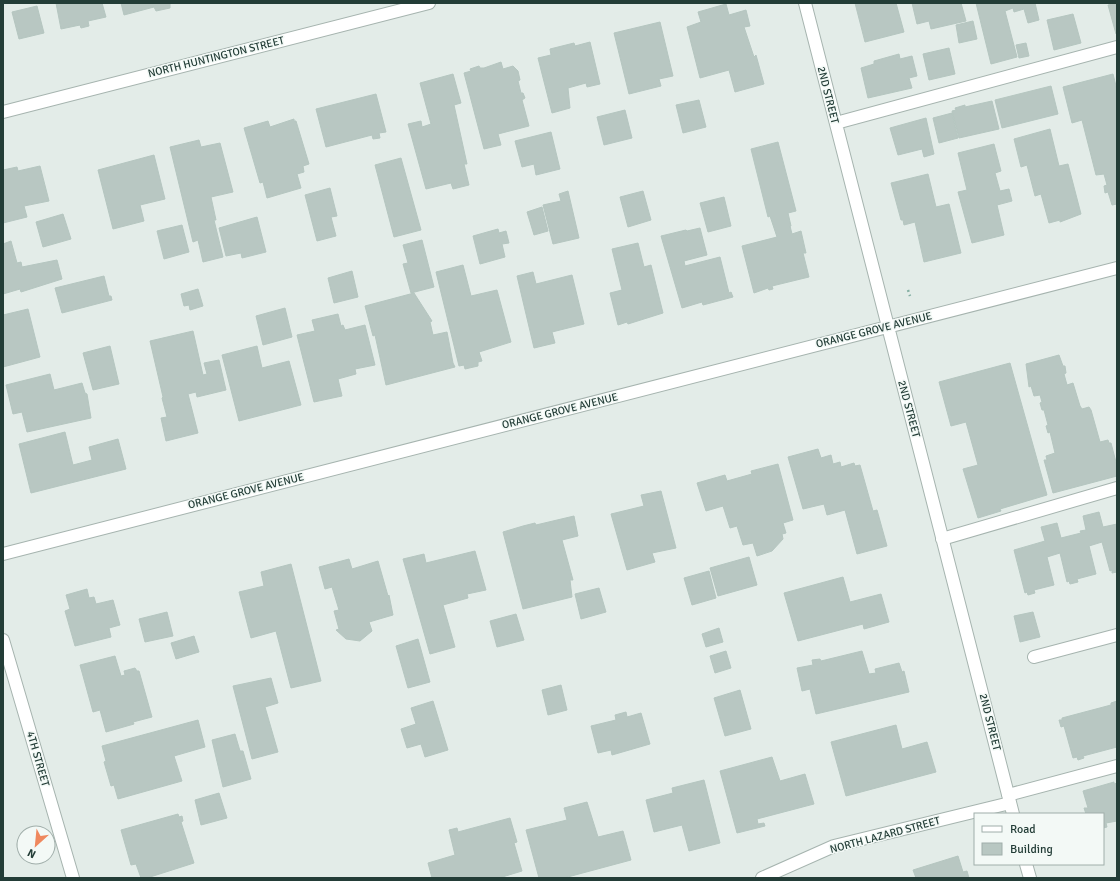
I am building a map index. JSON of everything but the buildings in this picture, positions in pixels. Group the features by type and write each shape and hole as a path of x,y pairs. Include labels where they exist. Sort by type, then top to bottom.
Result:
{"street":[{"name":"NORTH HUNTINGTON STREET","path":"3,112 429,3"},
{"name":"2ND STREET","path":"805,3 1011,804"},
{"path":"836,123 1117,47"},
{"name":"ORANGE GROVE AVENUE","path":"3,554 1117,268"},
{"path":"942,539 1117,488"},
{"path":"1034,657 1117,635"},
{"name":"4TH STREET","path":"3,640 73,878"},
{"name":"NORTH LAZARD STREET","path":"762,878 834,846 1011,804 1117,766"},
{"path":"1026,865 1030,878"}],"path":[{"path":"908,290 910,296"}]}
